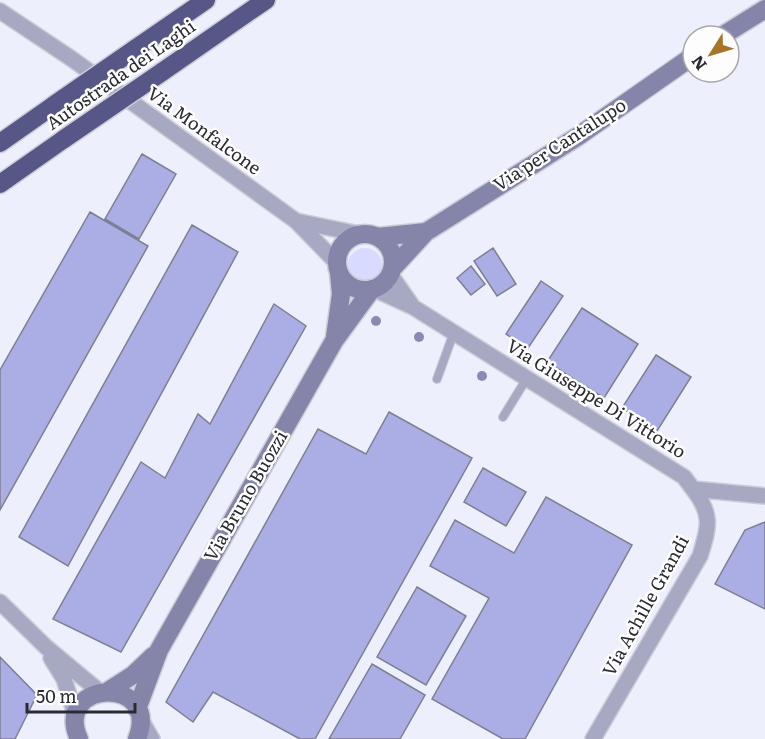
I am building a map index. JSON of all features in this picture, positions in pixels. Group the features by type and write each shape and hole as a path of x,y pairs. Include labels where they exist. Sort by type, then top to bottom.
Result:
{"highway":[{"name":"Autostrada dei Laghi","path":"0,143 206,0"},
{"name":"Autostrada dei Laghi","path":"0,184 266,0"}],"street":[{"path":"741,24 765,9"},
{"name":"Via Monfalcone","path":"0,11 72,59 296,221 338,268"},
{"name":"Via per Cantalupo","path":"391,272 426,232 577,137 681,64"},
{"name":"Via Monfalcone","path":"296,221 359,234"},
{"name":"Via per Cantalupo","path":"378,237 426,232"},
{"path":"359,234 378,237 391,251 391,272 384,283 373,289 364,290 349,285 338,268 337,255 345,241 359,234"},
{"name":"Via Bruno Buozzi","path":"334,341 341,294 338,268"},
{"name":"Via Giuseppe Di Vittorio","path":"391,272 413,307"},
{"name":"Via Bruno Buozzi","path":"137,739 139,714 159,650 334,341 373,289"},
{"name":"Via Giuseppe Di Vittorio","path":"373,289 413,307 454,332 684,477 693,489"},
{"path":"693,489 765,496"},
{"name":"Via Achille Grandi","path":"593,739 700,556 709,526 702,500 693,489"},
{"path":"0,602 46,647 104,691 125,696 139,714 152,739"},
{"path":"46,647 64,680 76,731"},
{"name":"Via Bruno Buozzi","path":"76,731 84,701 133,675 159,650"}],"lane":[{"path":"437,379 454,332"},
{"path":"503,417 526,378"}],"shaded area":[{"path":"365,248 377,253 382,265 377,277 365,282 353,277 348,265 353,253"}],"building":[{"path":"142,154 176,174 139,239 105,219"},
{"path":"90,212 148,246 0,510 0,370"},
{"path":"192,225 238,252 68,566 19,537"},
{"path":"493,248 516,284 497,296 474,261"},
{"path":"471,266 485,284 471,295 457,278"},
{"path":"541,281 563,296 528,348 506,334"},
{"path":"274,304 306,326 121,652 53,619 141,462 165,478 198,414 210,424"},
{"path":"582,308 638,344 604,398 547,362"},
{"path":"656,355 691,377 657,431 622,408"},
{"path":"389,412 472,458 315,739 300,739 213,692 193,722 166,702 318,429 366,454"},
{"path":"483,468 526,492 506,526 464,502"},
{"path":"546,497 632,545 525,739 503,739 432,699 489,598 430,566 455,520 514,553"},
{"path":"765,522 765,609 715,584 745,530"},
{"path":"417,587 466,616 426,685 377,657"},
{"path":"0,657 37,695 15,739 0,739"},
{"path":"372,664 425,695 400,739 329,739"}]}
